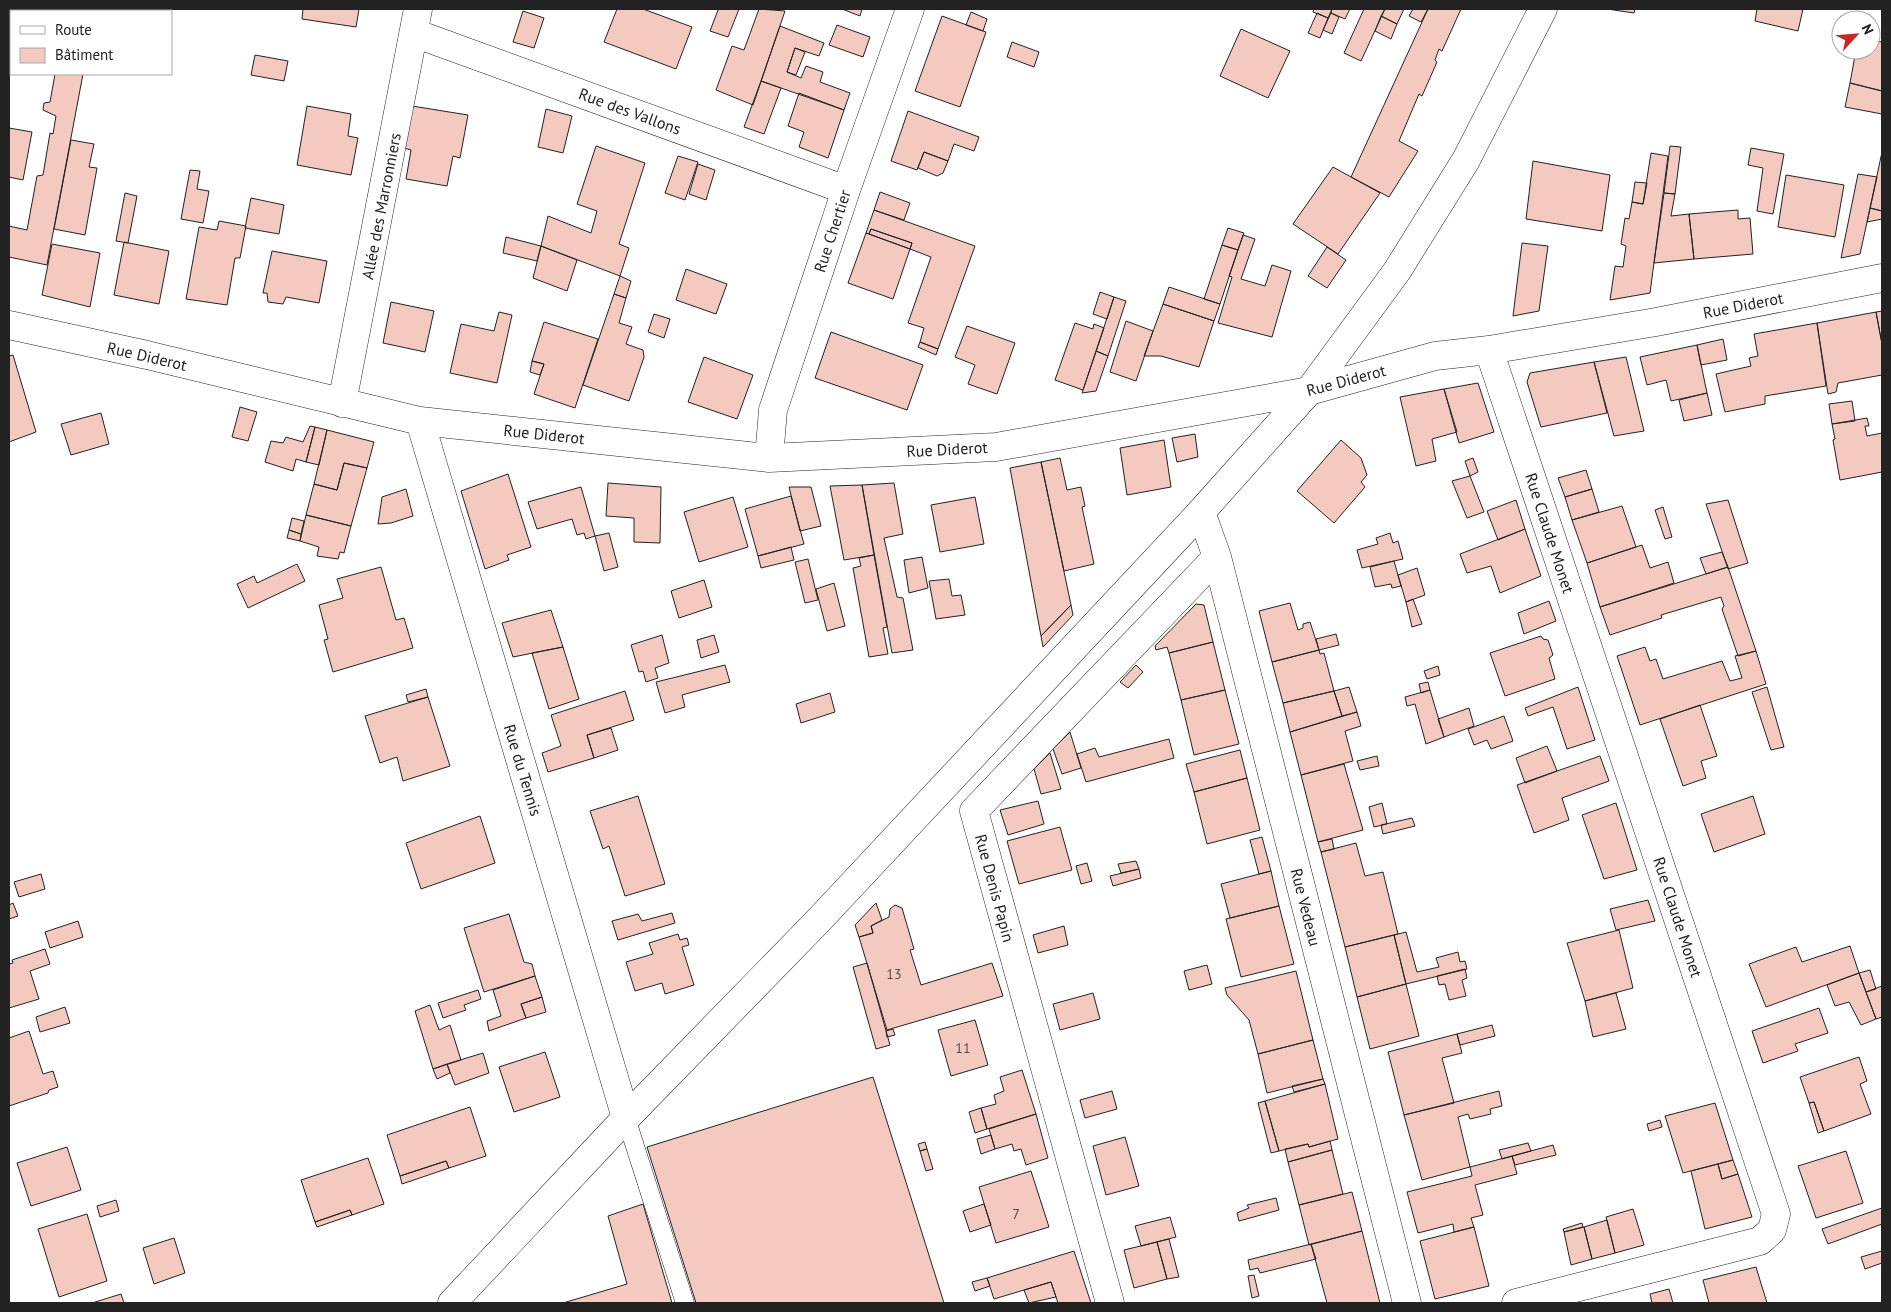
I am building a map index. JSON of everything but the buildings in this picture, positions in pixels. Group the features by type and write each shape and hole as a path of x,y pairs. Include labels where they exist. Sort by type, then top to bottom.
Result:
{"street":[{"name":"Rue Chertier","path":"769,458 773,410 846,190 910,9"},
{"path":"452,1303 626,1118 818,920 1201,512 1309,391 1398,271 1466,160 1543,9"},
{"name":"Rue des Vallons","path":"416,21 846,190"},
{"name":"Allée des Marronniers","path":"342,403 416,21"},
{"name":"Rue Diderot","path":"9,325 147,355 420,421 769,458 996,447 1309,391 1435,356 1489,350 1656,322 1882,278"},
{"name":"Rue Claude Monet","path":"1489,350 1776,1214 1772,1230 1760,1241 1516,1303"},
{"name":"Rue du Tennis","path":"420,421 626,1118"},
{"name":"Rue Vedeau","path":"1201,512 1216,557 1407,1303"},
{"name":"Rue Denis Papin","path":"1110,1303 974,810 1216,557"}],"lane":[{"path":"626,1118 685,1303"}]}
